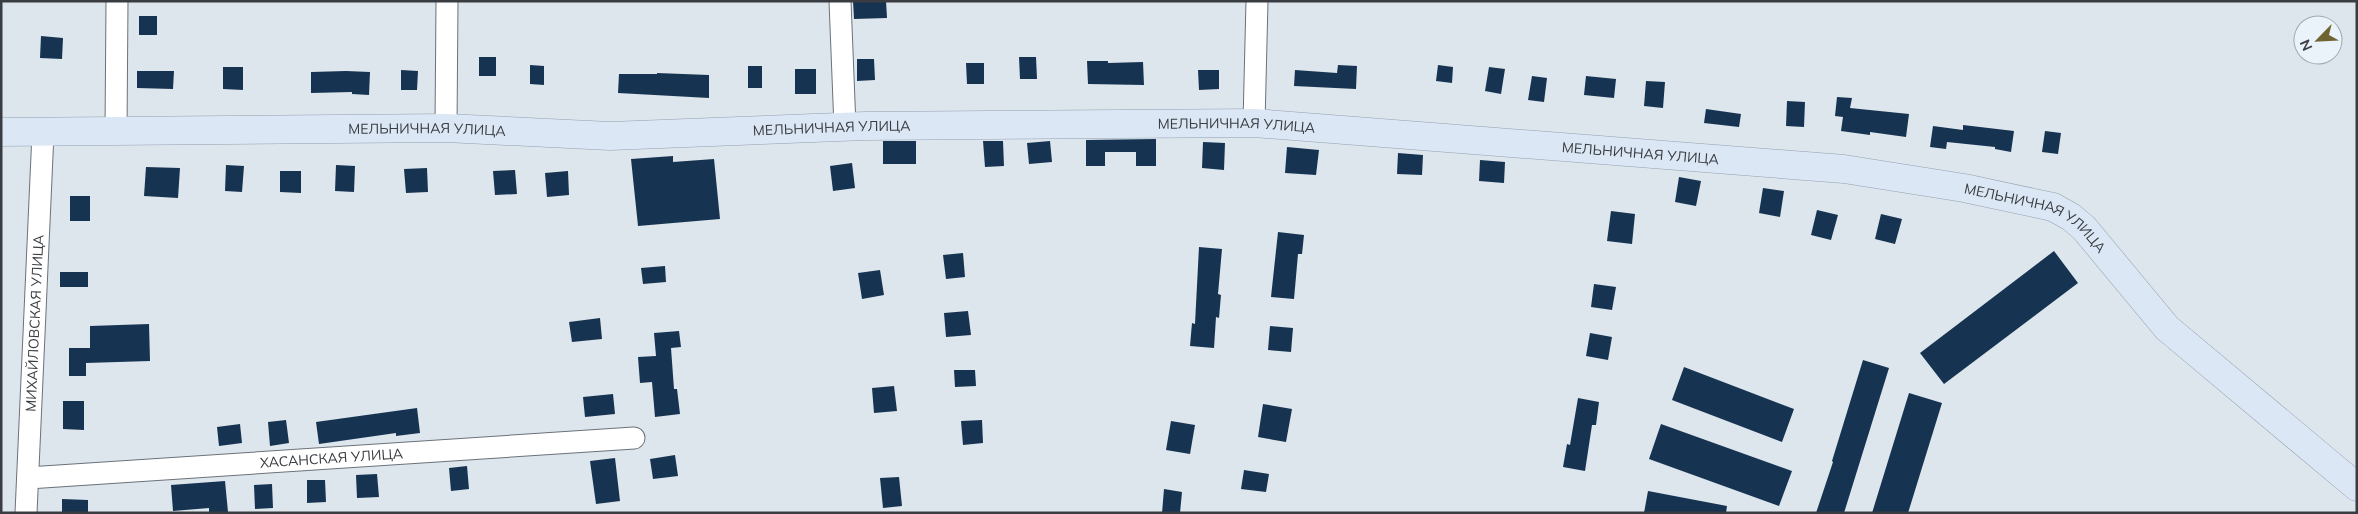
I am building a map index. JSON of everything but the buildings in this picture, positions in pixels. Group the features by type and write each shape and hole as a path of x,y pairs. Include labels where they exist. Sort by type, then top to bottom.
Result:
{"main road":[{"name":"МЕЛЬНИЧНАЯ УЛИЦА","path":"1,132 446,128 610,136 846,127 1254,123 1844,170 1964,188 2053,207 2071,217 2084,228 2153,311 2181,340 2357,487"}],"street":[{"path":"116,1 116,131"},
{"path":"446,128 447,1"},
{"path":"840,1 846,127"},
{"path":"1254,123 1257,1"},
{"name":"МИХАЙЛОВСКАЯ УЛИЦА","path":"26,513 43,132"},
{"name":"ХАСАНСКАЯ УЛИЦА","path":"28,478 634,438"}]}
